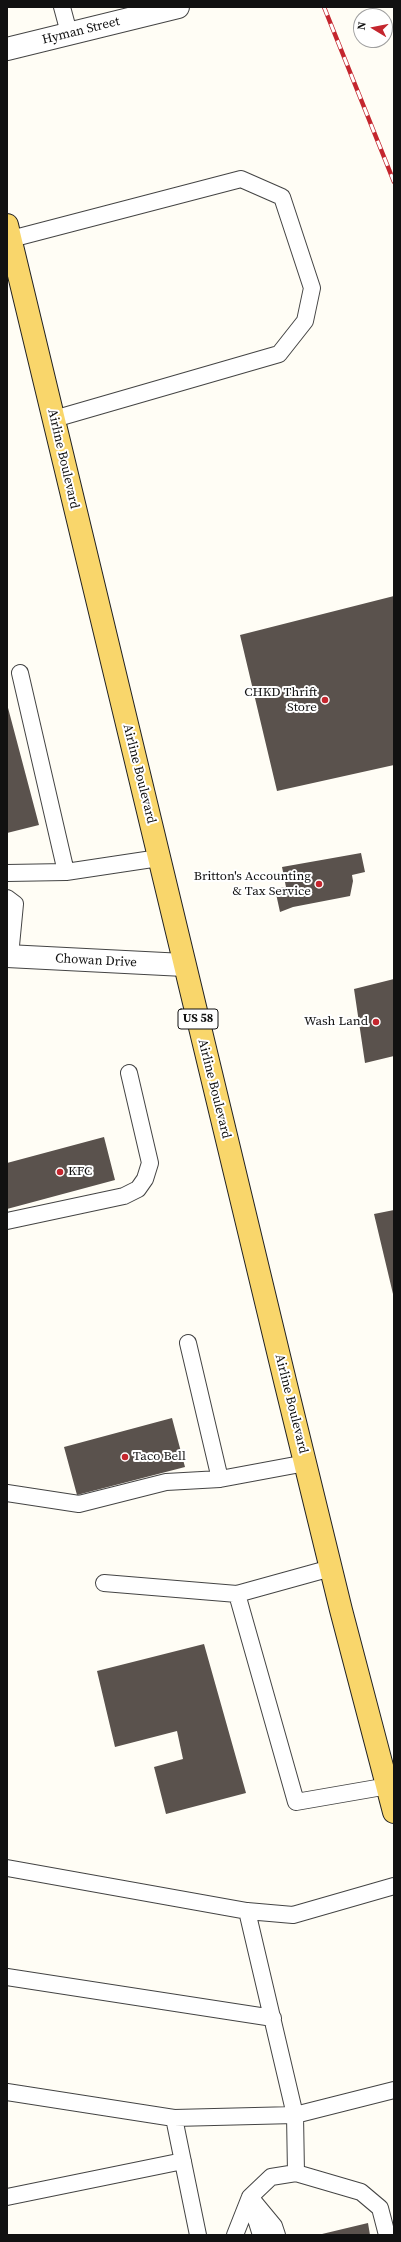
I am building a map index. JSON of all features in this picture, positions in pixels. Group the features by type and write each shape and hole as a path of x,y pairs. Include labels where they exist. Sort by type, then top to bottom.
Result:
{"main road":[{"name":"Airline Boulevard","path":"9,232 184,965 331,1568 391,1786 394,1812"}],"street":[{"name":"Hyman Street","path":"7,49 178,7"},
{"name":"Chowan Drive","path":"9,956 184,965"}],"lane":[{"path":"62,7 69,33"},
{"path":"9,232 241,179 282,197 312,288 305,321 279,354 54,419"},
{"path":"20,673 66,872"},
{"path":"7,873 66,872 159,858"},
{"path":"7,898 15,904 9,956"},
{"path":"7,1221 124,1196 138,1189 145,1179 150,1163 129,1073"},
{"path":"188,1343 220,1480"},
{"path":"7,1492 79,1504 166,1482 220,1480 306,1464"},
{"path":"104,1583 237,1594 331,1568"},
{"path":"237,1594 296,1802 391,1786"},
{"path":"7,1868 247,1911 293,1915 394,1886"},
{"path":"247,1911 295,2115 296,2173"},
{"path":"7,1977 273,2018"},
{"path":"7,2092 174,2118 295,2115 394,2090"},
{"path":"174,2118 198,2235"},
{"path":"7,2197 183,2160"},
{"path":"235,2235 250,2197 271,2177 296,2173 361,2192 380,2208 387,2235"},
{"path":"250,2197 261,2235"},
{"path":"250,2197 274,2226 277,2235"},
{"path":"242,2215 248,2235"}],"building":[{"name":"CHKD Thrift Store","path":"394,596 394,765 277,791 240,635"},
{"path":"7,704 39,825 7,833"},
{"name":"Britton's Accounting & Tax Service","path":"361,853 365,872 352,875 353,881 350,896 293,907 280,912 275,889 286,887 282,867"},
{"name":"Wash Land","path":"394,979 394,1056 365,1063 354,989"},
{"name":"KFC","path":"104,1137 115,1180 7,1209 7,1163"},
{"path":"394,1210 394,1294 393,1294 374,1214"},
{"name":"Taco Bell","path":"172,1418 185,1467 77,1495 64,1447"},
{"path":"204,1644 246,1793 166,1814 154,1767 183,1759 177,1731 115,1747 97,1671"},
{"path":"368,2223 370,2235 322,2235 322,2234"}],"railway":[{"path":"324,7 394,182"}],"place":[{"name":"CHKD Thrift Store","path":"325,700"},
{"name":"Britton's Accounting & Tax Service","path":"319,884"},
{"name":"Wash Land","path":"376,1022"},
{"name":"KFC","path":"60,1172"},
{"name":"Taco Bell","path":"125,1457"}]}
